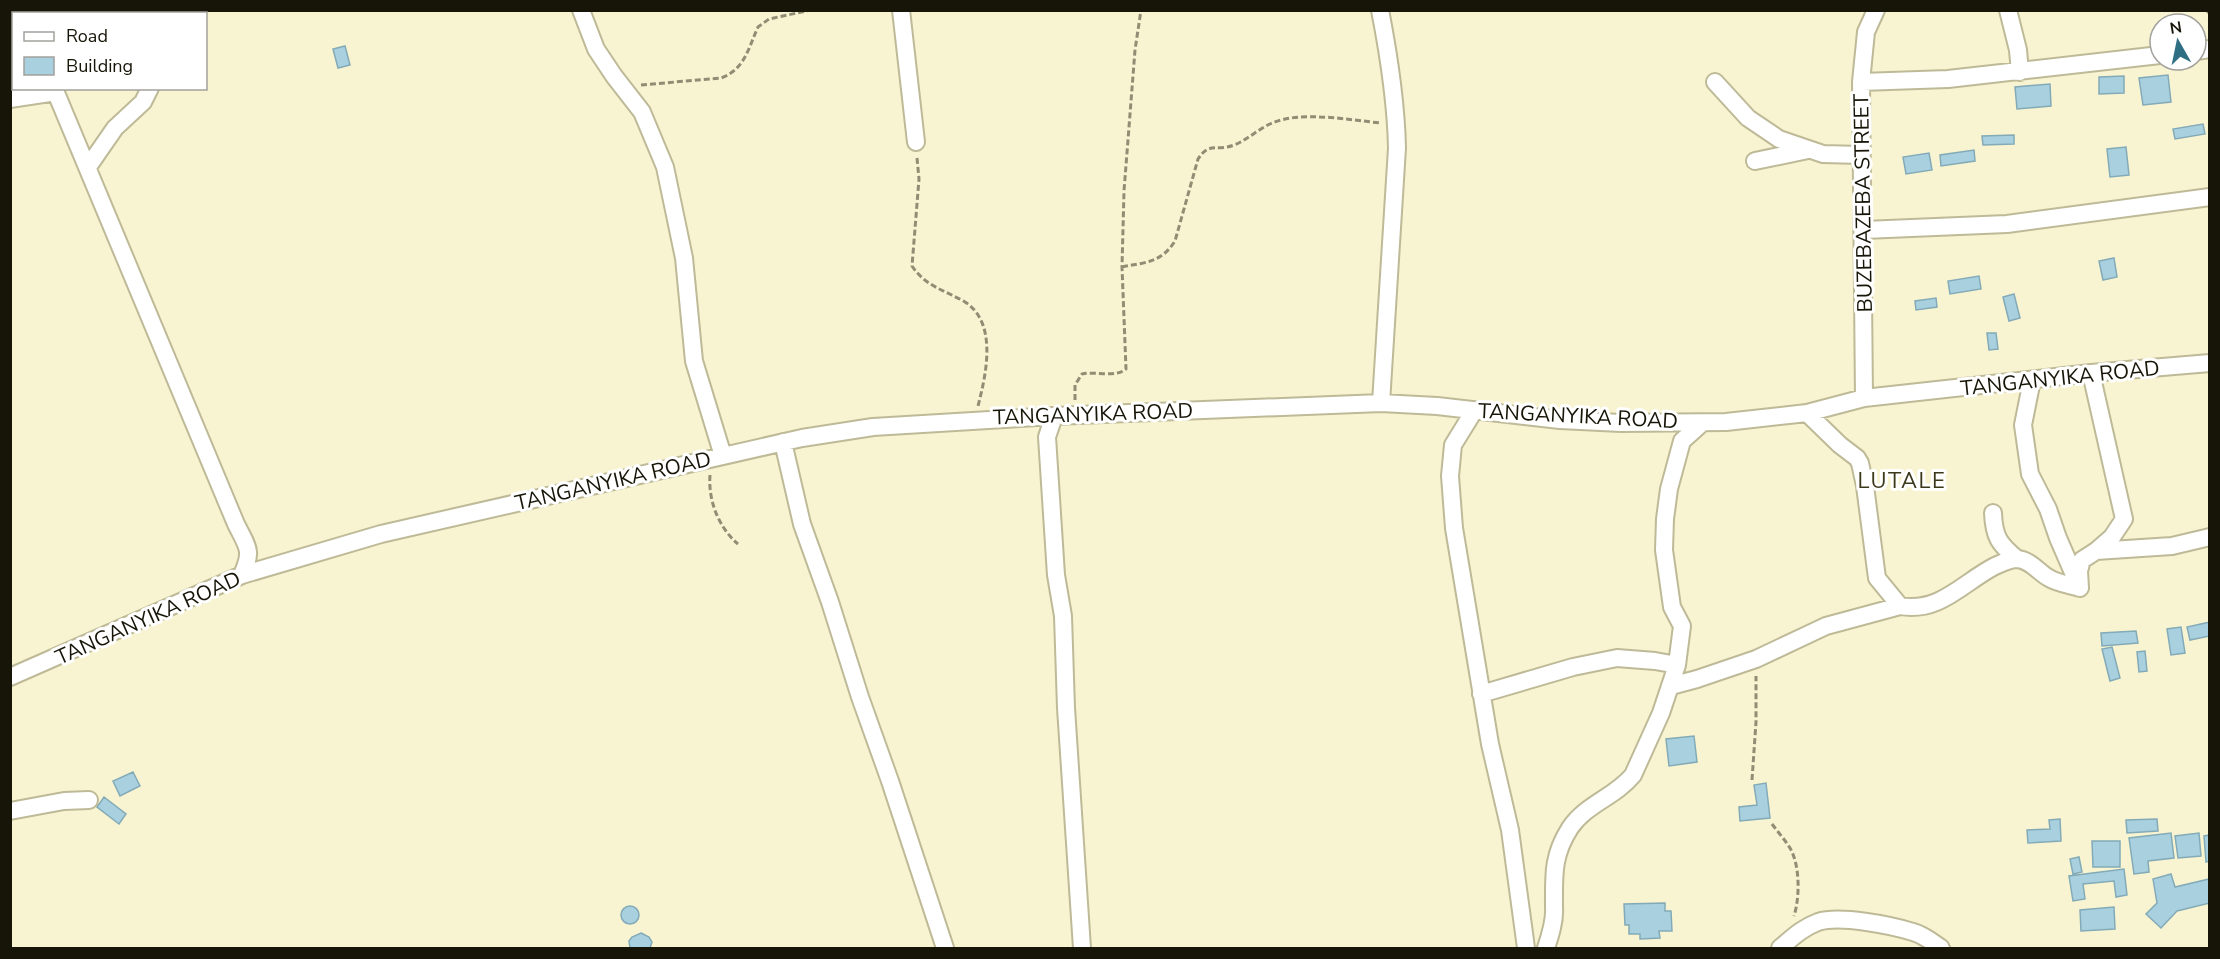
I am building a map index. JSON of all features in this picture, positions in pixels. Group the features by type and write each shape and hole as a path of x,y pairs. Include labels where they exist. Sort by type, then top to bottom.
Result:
{"street":[{"path":"581,10 596,49 642,112 665,167 684,258 694,361 718,458"},
{"path":"901,10 916,142"},
{"path":"1380,10 1391,64 1396,124 1396,170 1382,403"},
{"name":"BUZEBAZEBA STREET","path":"1864,398 1861,82 1866,32 1876,10"},
{"path":"2008,10 2018,50 2020,72"},
{"path":"1861,82 1938,79 2020,72 2148,56"},
{"path":"1715,82 1748,118 1779,140 1823,154 1862,155"},
{"path":"10,99 55,90 248,548 250,557 242,575"},
{"path":"87,167 115,128 142,102 149,90"},
{"path":"1755,161 1809,150"},
{"path":"1864,230 2007,224 2210,196"},
{"name":"TANGANYIKA ROAD","path":"10,677 242,575 381,534 783,442 873,427 975,419 1382,403 1600,422 1702,423 1807,413 1864,398 2091,373 2210,363"},
{"path":"2080,588 2079,571 2082,560 2112,537 2124,519 2091,373"},
{"path":"2032,380 2023,425 2030,474 2048,509 2080,588"},
{"path":"1474,411 1453,445 1450,476 1454,528 1490,744 1510,830 1526,948"},
{"path":"1807,413 1860,463 1877,578 1900,606"},
{"path":"1054,416 1047,437 1056,575 1063,616 1066,708 1082,948"},
{"path":"1546,948 1553,924 1555,909 1553,874 1560,846 1578,818 1587,809 1626,784 1633,775 1671,686 1677,665 1682,626 1672,607 1664,550 1665,519 1669,489 1682,441 1702,423"},
{"path":"783,442 802,525 830,602 945,948"},
{"path":"1994,513 1996,536 2006,550 2017,559 2028,562 2049,579 2080,588"},
{"path":"2096,551 2172,546 2210,537"},
{"path":"1671,686 1756,659 1826,626 1900,606 1912,609 1928,607 1943,601 1978,575 2017,559"},
{"path":"1481,694 1573,667 1617,658 1677,665"},
{"path":"10,811 64,801 89,800"},
{"path":"1780,948 1793,935 1808,926 1825,920 1844,919 1914,932 1941,948"}],"path":[{"path":"621,86 658,85 721,78 729,75 737,70 743,61 758,27 769,20 811,10"},
{"path":"1083,415 1074,398 1078,378 1082,374 1117,373 1126,369 1122,267 1124,191 1135,50 1141,10"},
{"path":"2206,10 2210,14"},
{"path":"1122,267 1157,260 1168,252 1175,241 1198,159 1205,149 1226,148 1237,144 1270,124 1285,119 1318,117 1396,124"},
{"path":"916,142 920,179 912,266 920,277 966,303 980,320 985,333 987,352 984,383 975,419"},
{"path":"718,458 709,487 712,500 728,535 738,544"},
{"path":"1752,780 1756,722 1756,659"},
{"path":"1772,824 1794,857 1797,899 1792,922"}],"building":[{"path":"345,46 350,65 338,68 333,49"},
{"path":"2168,75 2171,102 2143,105 2139,78"},
{"path":"2124,76 2124,93 2099,94 2099,77"},
{"path":"2050,84 2051,106 2017,109 2015,87"},
{"path":"2203,124 2205,134 2175,139 2173,129"},
{"path":"2014,135 2014,144 1983,145 1982,136"},
{"path":"2126,147 2129,175 2110,177 2107,149"},
{"path":"1974,150 1975,161 1941,166 1940,155"},
{"path":"1929,153 1932,170 1906,174 1903,157"},
{"path":"2114,258 2117,277 2103,280 2099,261"},
{"path":"1979,276 1981,289 1950,294 1948,281"},
{"path":"2014,294 2020,318 2009,321 2003,297"},
{"path":"1936,298 1937,307 1916,310 1915,301"},
{"path":"1987,333 1996,333 1998,349 1989,350"},
{"path":"2210,622 2210,636 2190,640 2187,627"},
{"path":"2181,627 2185,653 2171,655 2167,629"},
{"path":"2136,631 2138,643 2102,646 2101,633"},
{"path":"2112,647 2120,678 2110,681 2102,649"},
{"path":"2145,651 2147,671 2139,672 2137,652"},
{"path":"1694,736 1697,762 1669,766 1666,739"},
{"path":"133,772 140,786 120,796 113,781"},
{"path":"1766,783 1770,818 1740,821 1739,807 1757,805 1754,785"},
{"path":"104,797 126,814 119,824 97,807"},
{"path":"2060,819 2061,841 2028,843 2027,830 2050,829 2049,820"},
{"path":"2157,819 2158,831 2127,833 2126,820"},
{"path":"2171,833 2174,858 2148,861 2149,872 2134,874 2129,838"},
{"path":"2199,833 2201,856 2178,858 2175,836"},
{"path":"2210,835 2210,861 2206,862 2204,836"},
{"path":"2092,841 2120,841 2120,867 2093,867"},
{"path":"2079,857 2082,872 2073,874 2070,859"},
{"path":"2124,869 2127,895 2116,897 2114,881 2083,884 2085,899 2073,901 2069,876"},
{"path":"2171,874 2175,887 2209,879 2210,903 2177,911 2161,928 2146,914 2157,903 2153,879"},
{"path":"1665,903 1665,911 1671,911 1672,931 1659,931 1660,938 1640,939 1640,934 1629,934 1629,925 1625,925 1624,904"},
{"path":"630,906 636,909 639,915 636,921 630,924 624,921 621,915 624,909"},
{"path":"2114,907 2115,929 2081,931 2080,910"},
{"path":"641,933 649,937 652,942 650,948 630,948 629,941"}],"district":[{"name":"LUTALE","path":"1902,481"}]}
